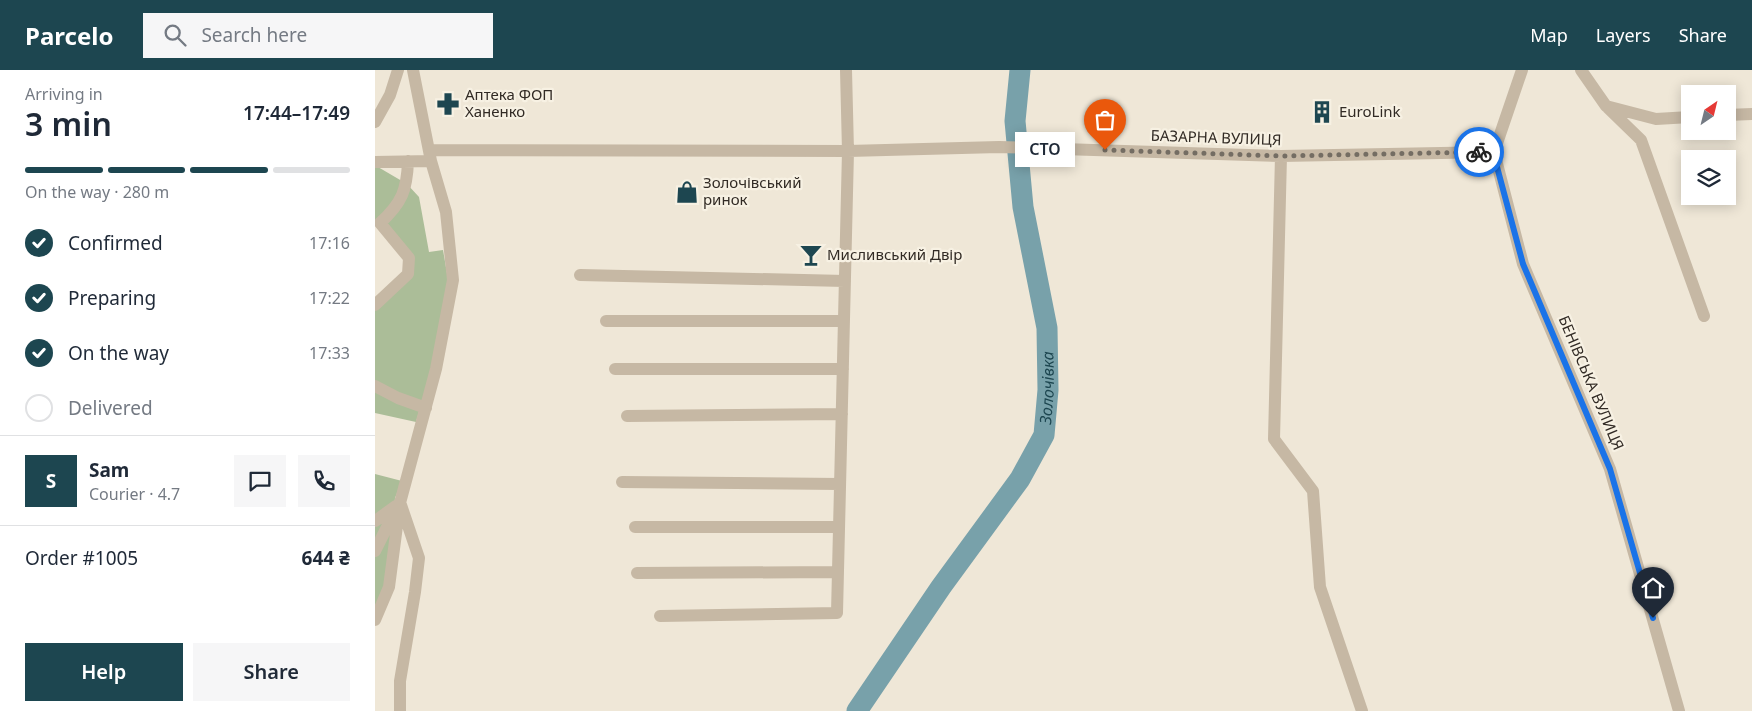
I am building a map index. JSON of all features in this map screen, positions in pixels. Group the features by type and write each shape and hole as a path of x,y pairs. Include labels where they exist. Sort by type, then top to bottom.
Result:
{"street":[{"path":"375,122 389,95 398,70"},
{"path":"375,620 389,588 400,503 436,369 453,280 446,212 430,155 413,70"},
{"path":"660,616 837,613 848,151 846,70"},
{"path":"1493,152 1522,70"},
{"path":"1581,70 1606,106 1641,140 1704,316"},
{"path":"1606,106 1656,119 1681,118"},
{"path":"1736,115 1752,114"},
{"name":"БАЗАРНА ВУЛИЦЯ","path":"375,162 408,161 430,155 848,151 999,147 1281,156 1493,152"},
{"name":"БЕНІВСЬКА ВУЛИЦЯ","path":"1493,152 1523,264 1610,469 1679,711"},
{"path":"1281,156 1274,439 1313,491 1320,587 1362,711"},
{"path":"375,305 408,274 409,258 378,223 392,213 407,184 408,161"},
{"path":"580,275 845,281"},
{"path":"606,321 844,322"},
{"path":"615,369 843,370"},
{"path":"375,386 398,398 425,408"},
{"path":"627,416 842,414"},
{"path":"622,482 840,484"},
{"path":"375,521 400,503"},
{"path":"375,551 400,503"},
{"path":"400,503 419,558 400,681 400,711"},
{"path":"635,527 839,527"},
{"path":"637,573 838,572"}],"green space":[{"path":"375,167 407,184 419,197 429,252 443,250 448,279 432,367 416,422 375,413 375,305 408,274 409,258 375,223"},
{"path":"375,474 402,481 395,498 389,587 375,620"}],"waterway":[{"name":"Золочівка","path":"857,711 941,587 1020,479 1044,435 1048,390 1047,328 1023,207 1015,121 1020,70"}],"way so far":[{"path":"1105,150 1281,156 1479,152"}],"place":[{"name":"Аптека ФОП Ханенко","path":"448,104"},
{"name":"EuroLink","path":"1322,112"},
{"name":"СТО","path":"1105,150"},
{"name":"Золочівський ринок","path":"687,192"},
{"name":"Мисливський Двір","path":"811,255"}],"route":[{"path":"1479,152 1493,152 1523,264 1610,469 1653,618"}]}
